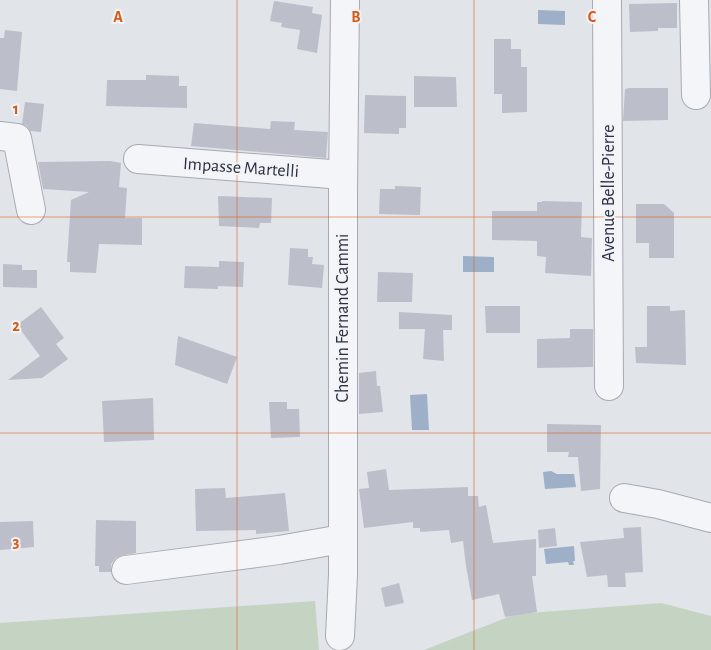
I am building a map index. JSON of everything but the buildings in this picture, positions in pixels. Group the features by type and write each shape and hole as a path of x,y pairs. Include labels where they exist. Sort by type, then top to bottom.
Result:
{"street":[{"name":"Chemin Fernand Cammi","path":"340,636 345,0"},
{"name":"Avenue Belle-Pierre","path":"607,0 609,386"},
{"path":"694,0 696,95"},
{"path":"0,136 17,138 31,210"},
{"name":"Impasse Martelli","path":"138,159 343,175"},
{"path":"624,498 658,504 711,518"},
{"path":"126,570 280,550 342,539"}],"green space":[{"path":"315,601 319,650 0,650 0,623"},
{"path":"661,603 711,616 711,650 424,650 516,614"}],"water":[{"path":"538,10 565,11 565,25 538,24"},
{"path":"463,256 494,257 494,272 463,272"},
{"path":"427,394 429,430 412,430 410,395"},
{"path":"551,471 557,474 574,474 576,487 545,489 543,472"},
{"path":"574,546 574,565 569,565 568,562 546,564 544,549"}]}
